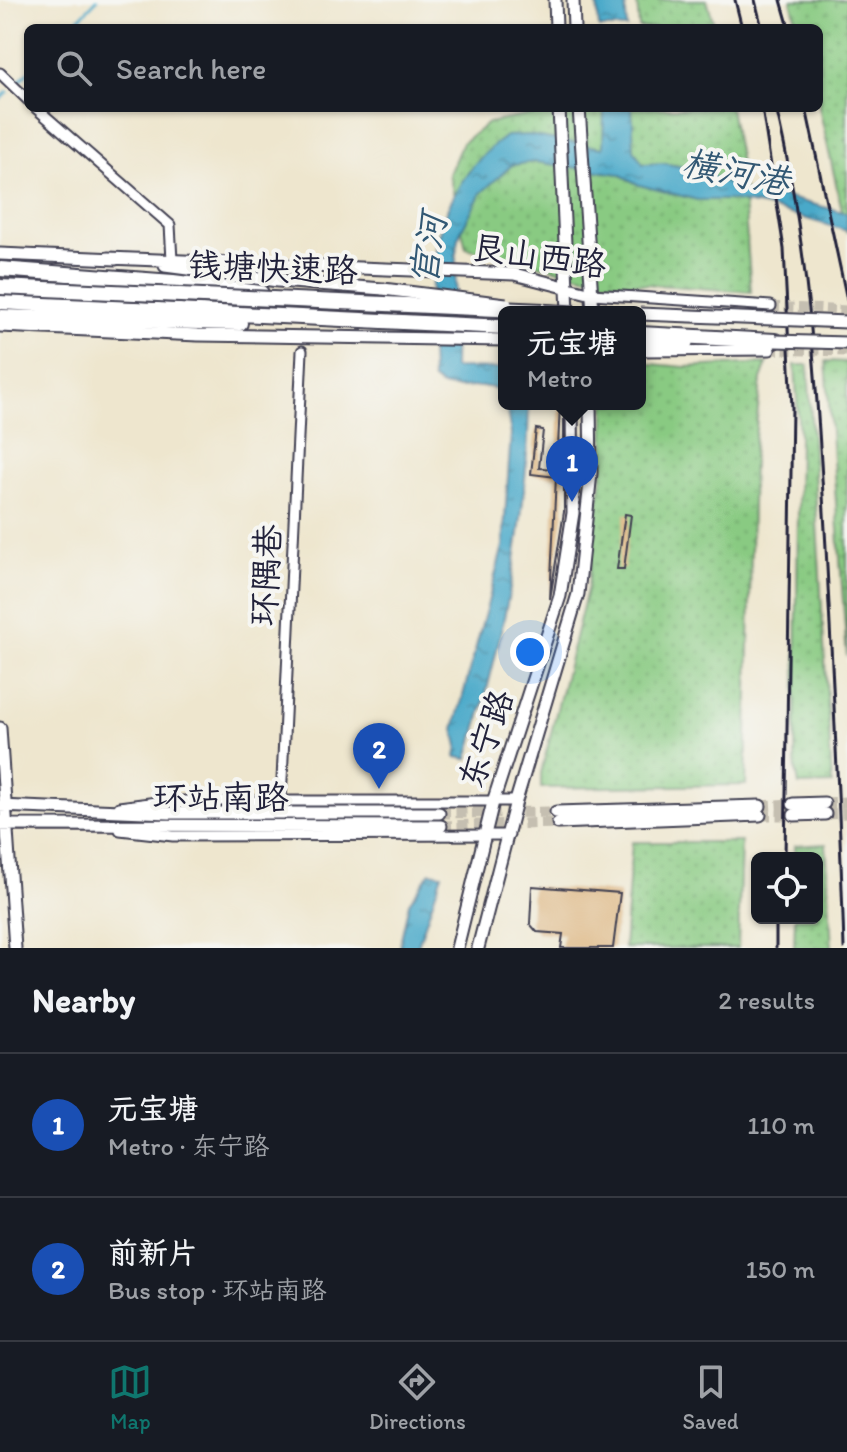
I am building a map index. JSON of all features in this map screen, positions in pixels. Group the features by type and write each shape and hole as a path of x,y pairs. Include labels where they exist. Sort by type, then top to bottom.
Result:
{"highway":[{"path":"0,269 173,282 301,298"},
{"name":"钱塘快速路","path":"0,287 498,309"},
{"name":"钱塘快速路","path":"0,302 498,327"},
{"path":"0,317 222,324 366,320"},
{"path":"646,335 772,346"}],"main road":[{"path":"555,0 556,24"},
{"path":"573,0 574,24"},
{"path":"559,112 570,306"},
{"path":"579,112 581,174 593,306"},
{"name":"艮山西路","path":"0,254 514,274 592,294"},
{"name":"艮山西路","path":"108,258 278,281 466,297 516,306"},
{"name":"艮山西路","path":"646,314 847,322"},
{"path":"0,326 198,335 381,335 498,340"},
{"path":"646,344 772,346 847,343"},
{"name":"东宁路","path":"457,948 493,802 533,688 568,559 575,469 572,410"},
{"name":"东宁路","path":"478,948 516,801 578,594 588,512 590,410"},
{"path":"0,728 3,825 15,948"},
{"name":"环站南路","path":"3,806 169,813 439,813"},
{"path":"794,809 825,808"},
{"path":"557,818 760,810"},
{"name":"环站南路","path":"3,825 441,826"}],"street":[{"path":"0,73 24,96"},
{"path":"41,112 170,225 172,260"},
{"name":"艮山西路","path":"592,294 771,306"},
{"path":"646,351 772,346"},
{"name":"环隅巷","path":"281,801 302,351"},
{"path":"108,809 165,801 516,801"},
{"path":"85,825 173,836 509,835"}],"green space":[{"path":"637,0 707,0 714,24 639,24"},
{"path":"791,0 847,0 847,233 820,112 823,112 823,24 797,24"},
{"path":"545,112 731,112 742,174 751,292 605,281 466,248 449,174 462,143 488,123"},
{"path":"826,361 847,362 847,657"},
{"path":"767,363 761,380 753,457 746,785 541,788 541,773 588,586 604,461 605,410 646,410 646,364 685,367"},
{"path":"795,365 808,365 832,784 799,785 795,764 799,434"},
{"path":"632,842 741,842 738,948 624,948"},
{"path":"826,844 832,948 794,948 795,924 823,924 823,852 795,852 795,846"}],"water":[{"path":"597,0 625,0 627,24 599,24"},
{"path":"604,112 632,112 634,150 643,164 663,163 703,171 742,192 758,190 847,213 847,231 767,207 728,200 697,200 639,185 619,174 535,162 512,165 481,193 460,233 456,252 454,368 498,369 498,390 440,385 432,379 432,278 445,215 459,186 479,159 506,136 528,135 603,148"},
{"path":"507,410 529,410 524,496 511,584 468,759 456,757 458,746 454,729 503,546 511,434"},
{"path":"430,872 442,874 417,948 399,948 409,903"}],"building":[{"path":"560,410 564,410 564,512 550,599 556,477 531,474 536,429 543,430 539,468 557,469"},
{"path":"625,514 631,515 624,569 617,569"},
{"path":"532,886 620,893 613,948 561,948 563,934 537,932 530,924"}],"waterway":[{"path":"74,24 97,0"},
{"path":"17,83 24,76"},
{"path":"0,99 8,92"}],"tunnel":[{"path":"771,306 847,310"},
{"path":"770,350 847,352"},
{"path":"824,803 847,802"},
{"path":"760,806 793,804"},
{"path":"439,813 556,812"},
{"path":"825,814 847,813"},
{"path":"760,815 794,815"},
{"path":"441,826 558,823"}],"railway":[{"path":"735,0 741,24"},
{"path":"755,0 761,24"},
{"path":"781,0 788,24"},
{"path":"763,112 784,249 792,408 785,852"},
{"path":"777,112 805,271 816,382 844,948"},
{"path":"807,112 847,300"},
{"path":"776,924 776,948"}],"place":[{"name":"元宝塘","path":"572,502"},
{"name":"前新片","path":"379,789"}],"water label":[{"name":"横河港","path":"736,172"},
{"name":"官河","path":"428,249"}]}
